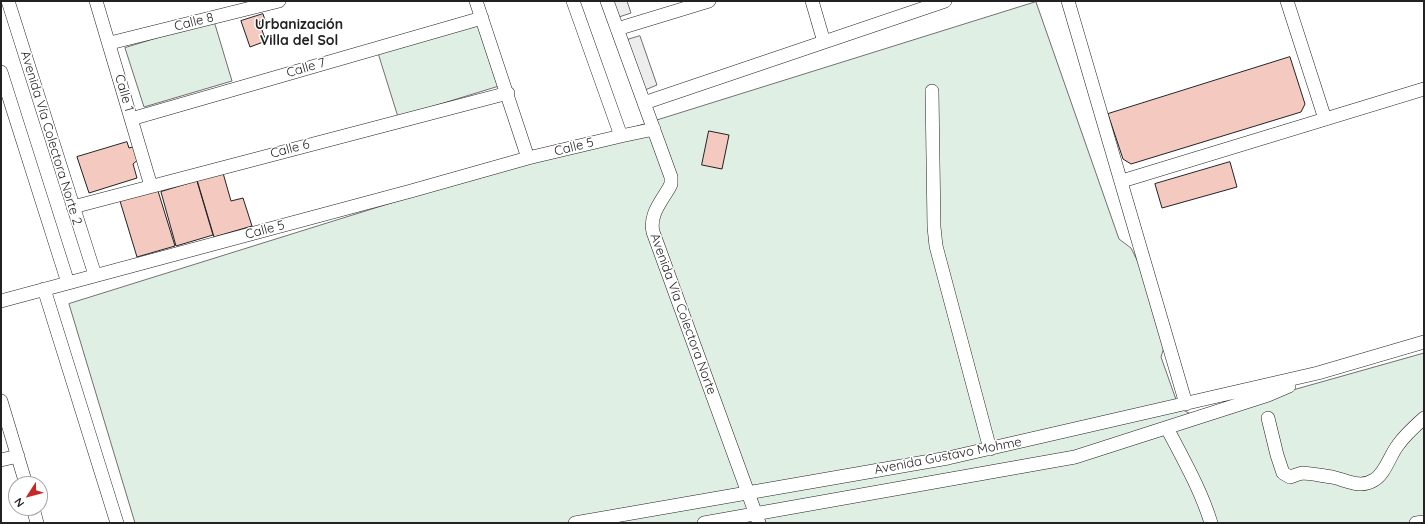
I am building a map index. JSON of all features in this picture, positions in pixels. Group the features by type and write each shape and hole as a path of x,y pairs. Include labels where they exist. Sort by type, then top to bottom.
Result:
{"street":[{"name":"Avenida Vía Colectora Norte 2","path":"8,1 95,275"},
{"name":"Calle 1","path":"96,1 110,43 151,186"},
{"name":"Calle 8","path":"110,43 279,1"},
{"path":"476,1 508,93 528,158"},
{"path":"573,1 620,136"},
{"name":"Avenida Vía Colectora Norte","path":"607,1 671,177 671,184 654,214 652,226 653,232 757,518"},
{"path":"617,29 709,1"},
{"path":"812,1 824,42"},
{"path":"644,103 945,1"},
{"path":"1068,1 1122,181 1186,404"},
{"path":"1287,1 1324,119"},
{"name":"Calle 7","path":"131,119 482,18"},
{"name":"Avenida Vía Colectora Norte 2","path":"1,72 68,283"},
{"path":"1122,181 1424,89"},
{"path":"932,91 934,220 936,246 990,449"},
{"name":"Calle 6","path":"73,207 508,93"},
{"name":"Calle 5","path":"1,301 411,191 528,158 654,129"},
{"path":"44,290 118,523"},
{"name":"Avenida Gustavo Mohme","path":"575,523 948,458 1318,373 1424,342"},
{"name":"Avenida Gustavo Mohme","path":"704,523 757,518 1075,457 1268,395 1318,373"},
{"path":"1,401 24,476"},
{"path":"1268,418 1283,473 1290,477 1301,473 1332,477 1350,483 1365,484 1375,480 1383,471 1398,445 1424,418"},
{"path":"1167,428 1196,486 1211,523"},
{"path":"1,460 18,456"},
{"path":"1416,523 1424,522"}],"green space":[{"path":"1036,2 1119,239 1131,248 1147,280 1165,344 1161,357 1179,408 1197,417 1424,353 1424,523 135,523 69,304"},
{"path":"214,21 232,81 144,107 125,48"},
{"path":"478,22 499,86 398,117 378,53"}],"shaded area":[{"path":"613,1 627,1 631,13 619,17"},
{"path":"640,36 657,85 645,90 627,40"}],"building":[{"path":"263,14 265,20 259,22 266,41 250,47 241,21"},
{"path":"1290,57 1305,104 1301,112 1131,164 1123,159 1108,114"},
{"path":"709,131 729,135 722,169 702,165"},
{"path":"127,142 129,148 136,146 140,158 133,164 137,178 89,193 77,157"},
{"path":"1230,162 1237,187 1162,208 1155,184"},
{"path":"223,173 231,201 243,198 252,226 214,237 197,180"},
{"path":"197,181 213,235 176,246 161,192"},
{"path":"158,191 175,246 137,257 120,201"}],"district":[{"name":"Urbanización Villa del Sol","path":"299,34"}]}
